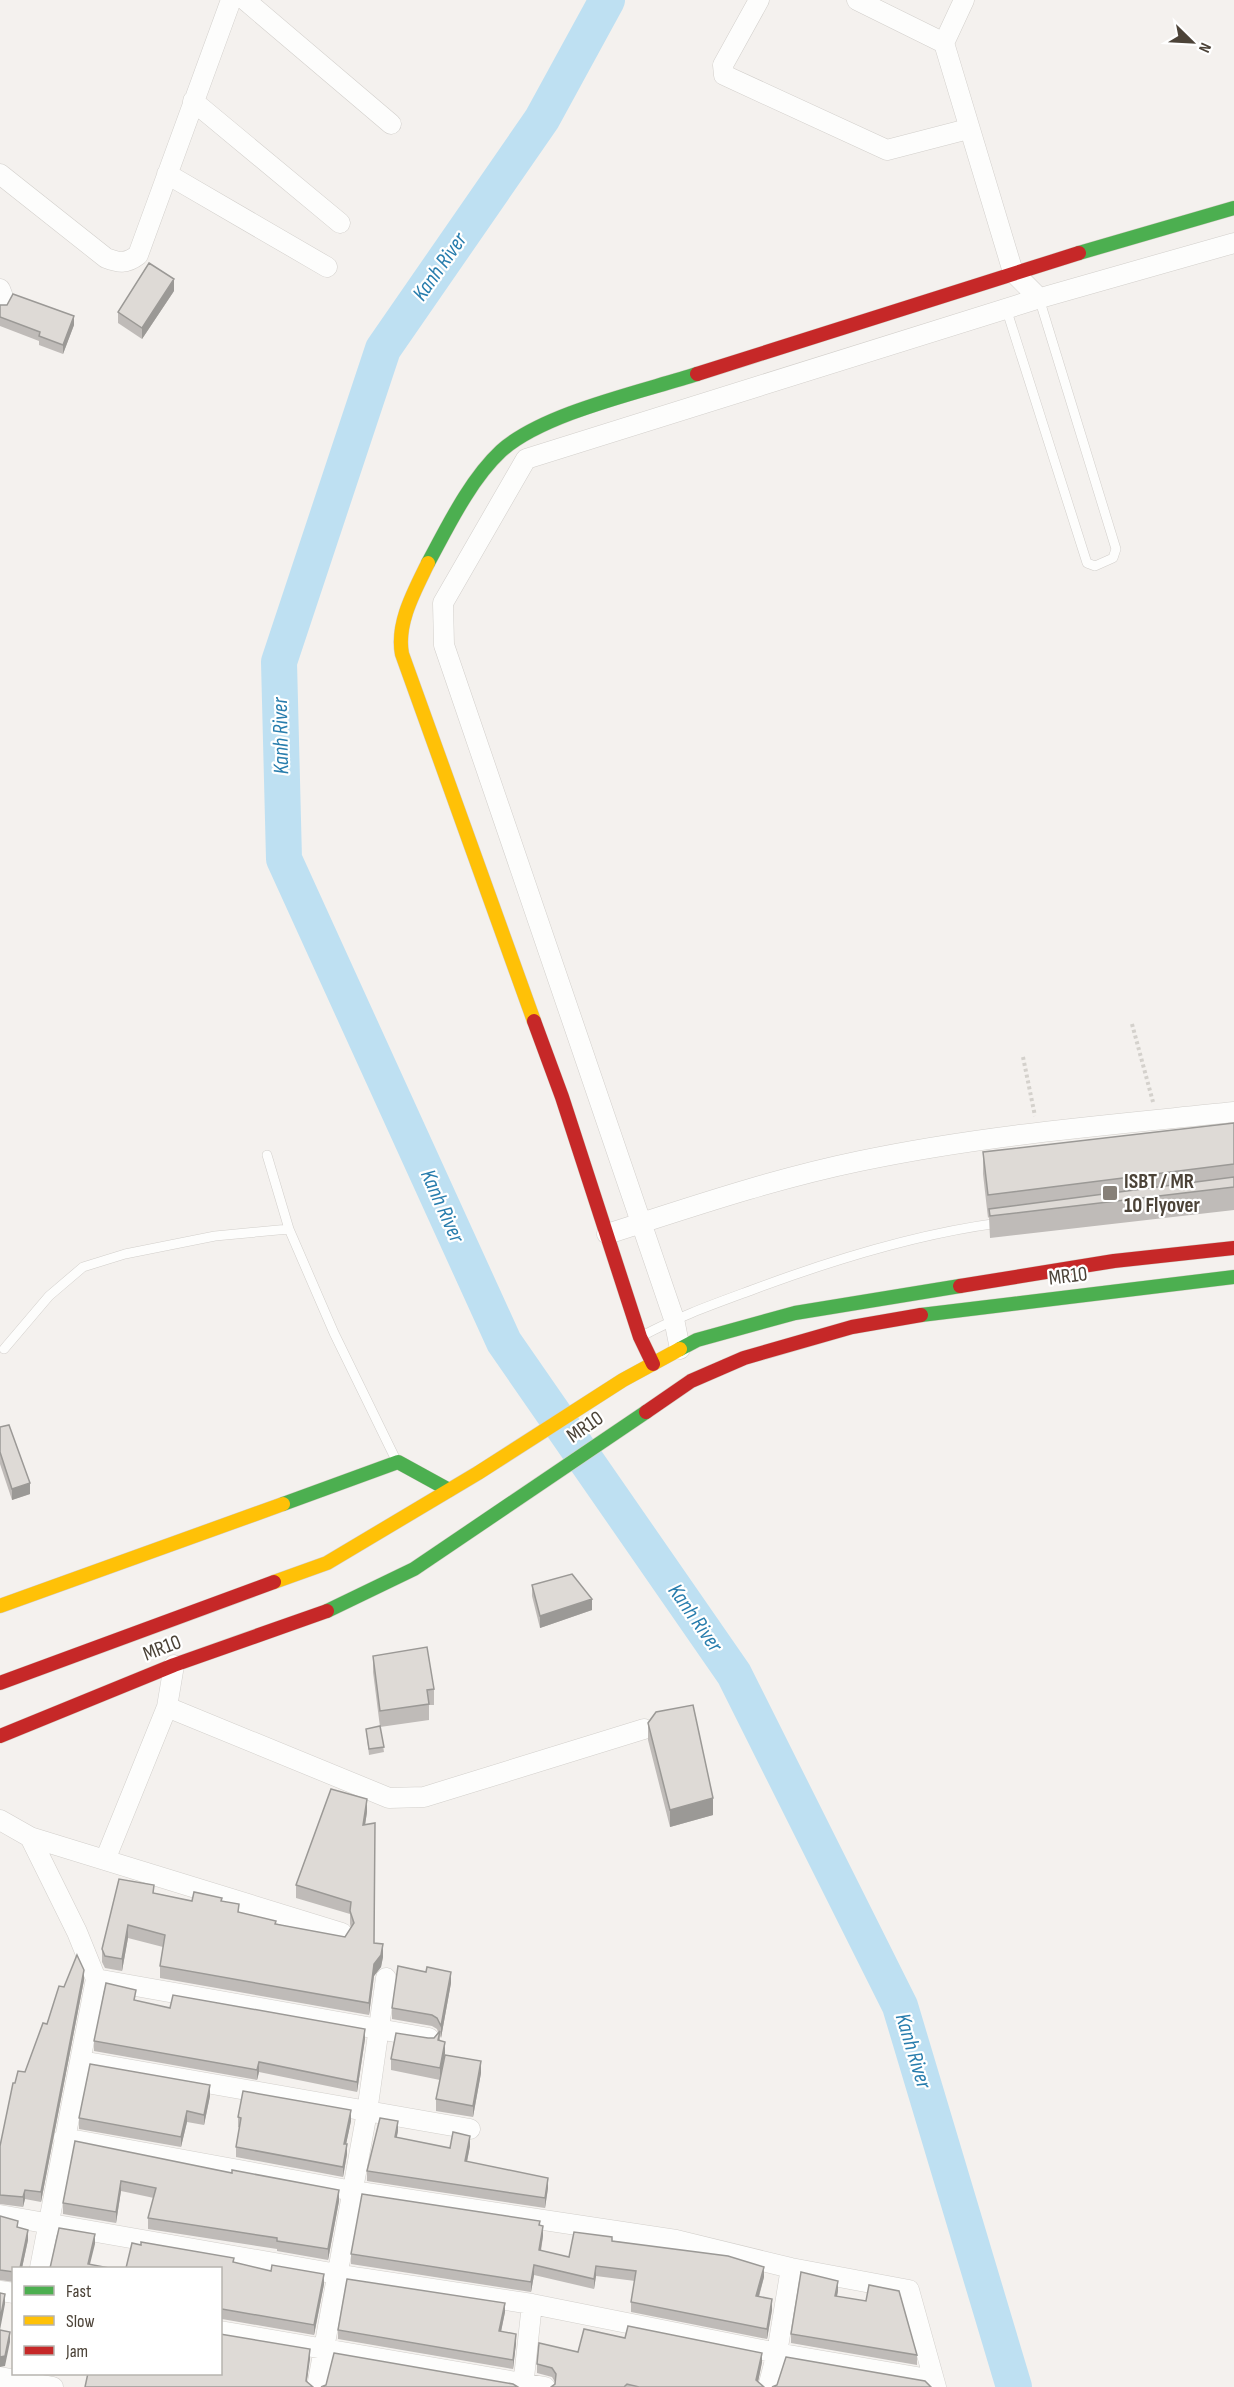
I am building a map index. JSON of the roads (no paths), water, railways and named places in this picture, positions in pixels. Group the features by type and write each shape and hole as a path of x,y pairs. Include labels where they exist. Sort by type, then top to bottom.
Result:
{"main road":[{"path":"653,1364 640,1337 562,1097 416,694 400,643 407,606 454,520 492,460 516,438 543,423 1013,272 1234,208"},
{"name":"MR10","path":"0,1683 327,1563 478,1473 623,1380 697,1340 795,1313 1114,1261 1234,1248"},
{"name":"MR10","path":"0,1736 174,1665 342,1606 414,1569 647,1409 692,1381 744,1358 852,1327 909,1316 1234,1277"},
{"path":"0,1606 398,1462 449,1490"}],"street":[{"path":"0,174 106,258 125,263 138,255 231,0"},
{"path":"245,0 391,124"},
{"path":"759,0 723,65 724,75 887,150 968,129"},
{"path":"857,0 944,43"},
{"path":"964,0 944,43 968,129 1013,272 1006,308"},
{"path":"193,100 340,223"},
{"path":"167,174 327,267"},
{"path":"680,1349 674,1319 444,645 443,603 526,459 1006,308 1234,243"},
{"path":"1013,272 1040,298"},
{"path":"0,289 3,297 0,304"},
{"path":"607,1234 747,1188 860,1161 959,1144 1234,1112"},
{"path":"105,1860 166,1707 174,1665"},
{"path":"166,1707 389,1798 404,1799 424,1797 644,1729"},
{"path":"0,1820 30,1837 342,1933"},
{"path":"30,1837 77,1932 96,1979 40,2267"},
{"path":"317,2387 367,2112 386,1978"},
{"path":"96,1979 429,2038"},
{"path":"81,2061 470,2129"},
{"path":"0,2215 532,2304 935,2383 909,2290 791,2268 676,2240 353,2191 64,2138"},
{"path":"768,2387 777,2353 791,2268"},
{"path":"524,2385 532,2304"},
{"path":"222,2331 545,2387"},
{"path":"0,2377 53,2387"}],"lane":[{"path":"1006,308 1087,563 1095,567 1113,558 1116,549 1040,298"},
{"path":"267,1155 289,1229 334,1333 398,1462"},
{"path":"640,1337 674,1319 814,1266 952,1229 1004,1223"},
{"path":"4,1349 49,1296 83,1267 125,1254 215,1236 289,1229"}],"waterway":[{"name":"Kanh River","path":"607,0 542,119 383,349 279,662 284,859 504,1342 734,1674 900,2006 1014,2387"}],"place":[{"name":"ISBT / MR 10 Flyover","path":"1110,1193"}]}
